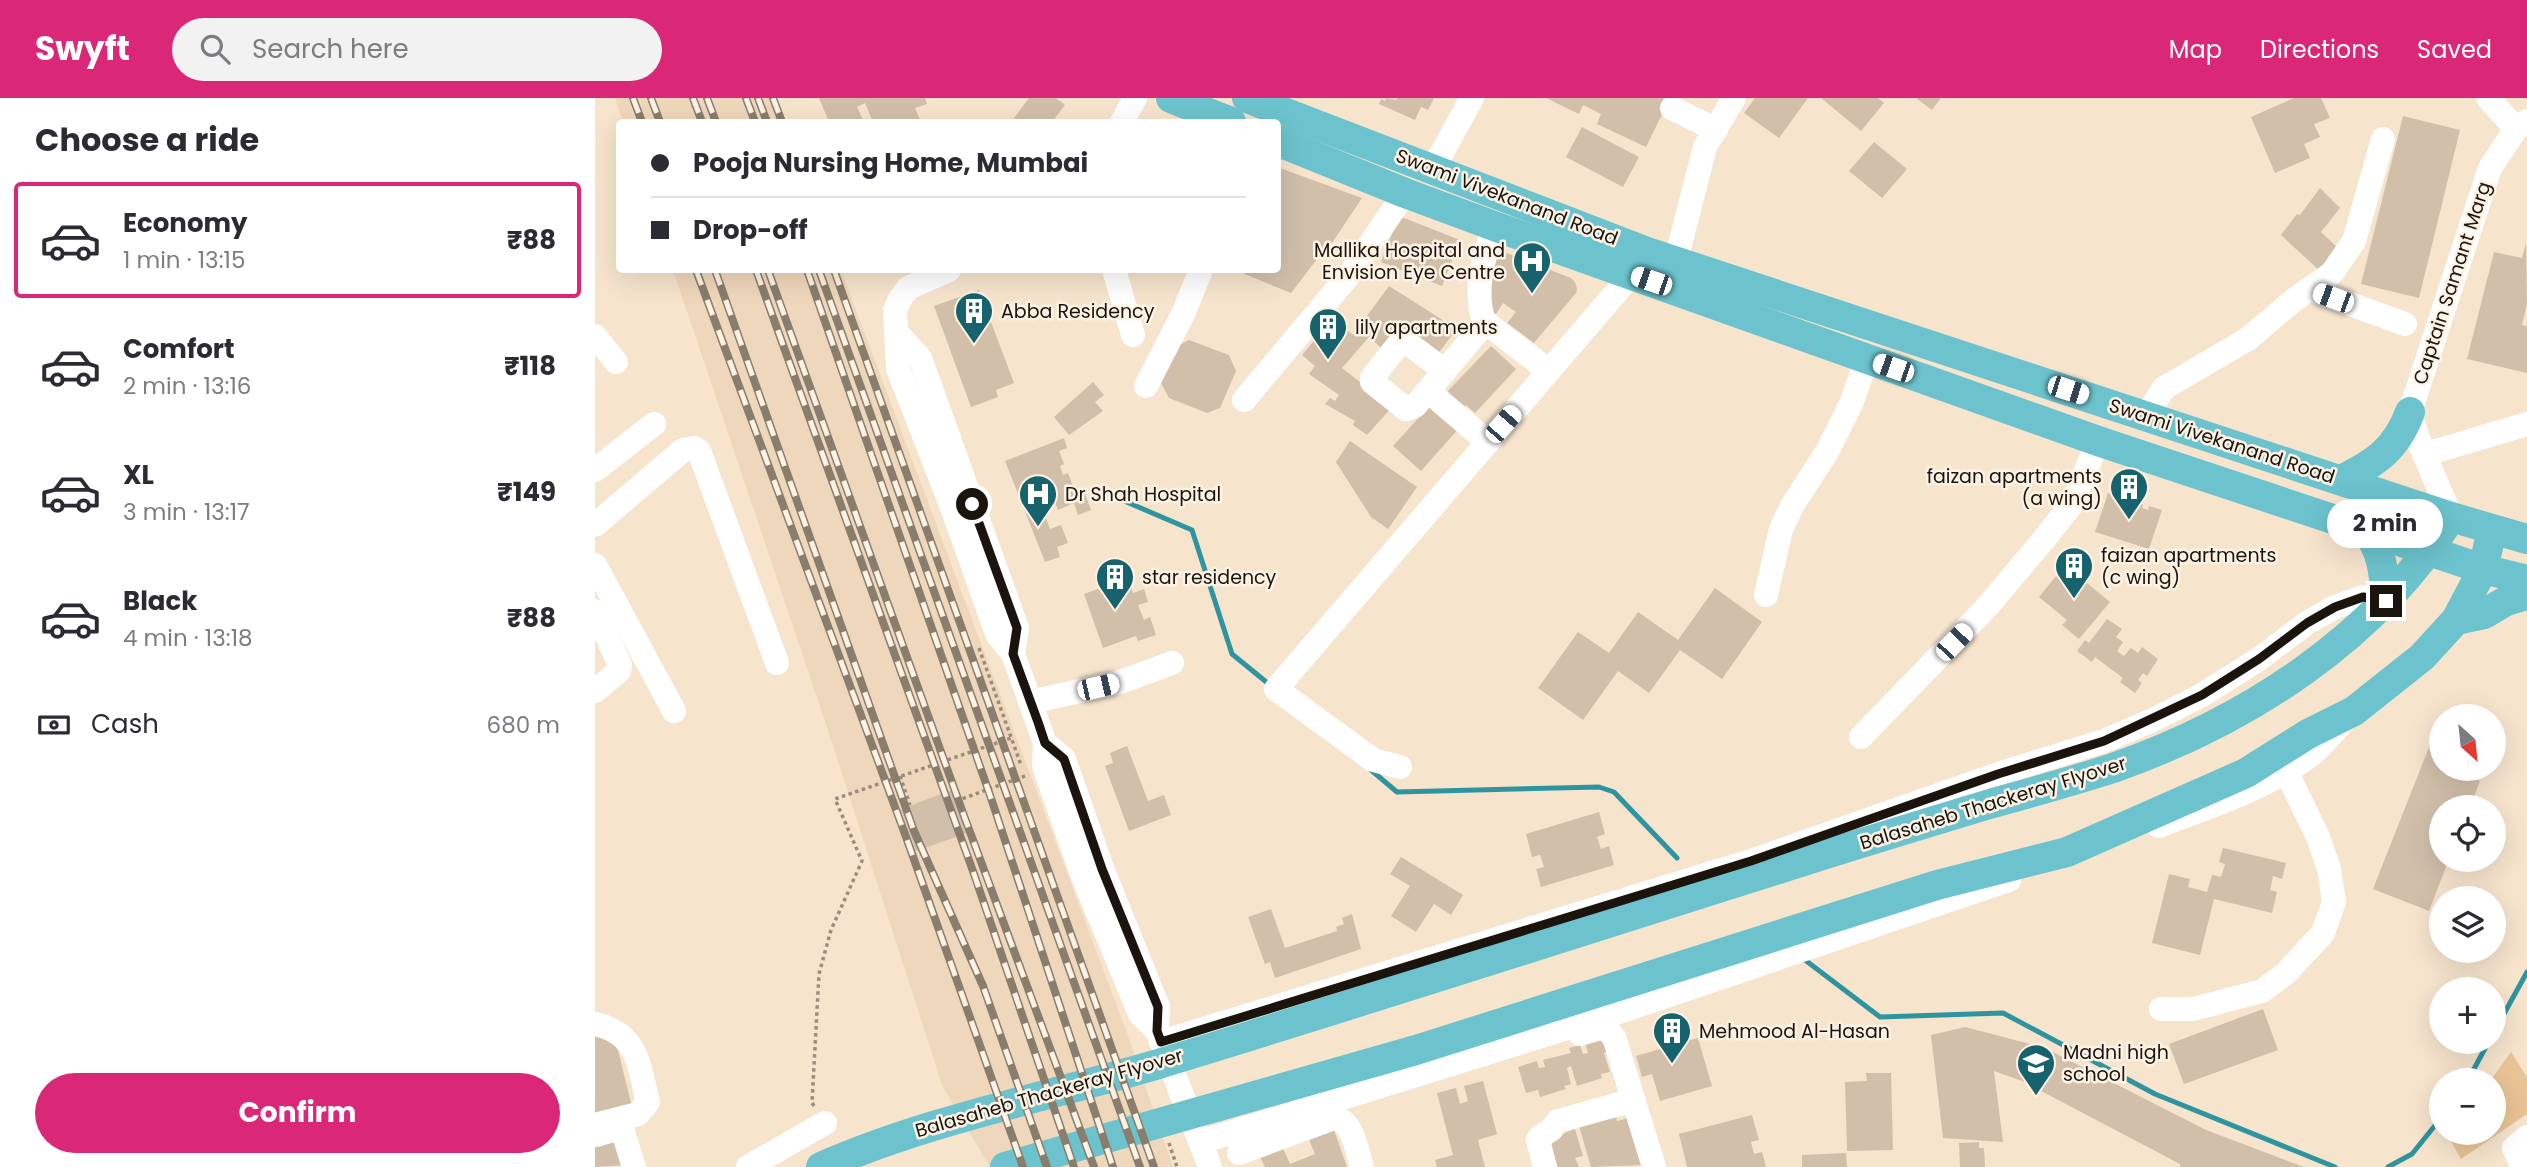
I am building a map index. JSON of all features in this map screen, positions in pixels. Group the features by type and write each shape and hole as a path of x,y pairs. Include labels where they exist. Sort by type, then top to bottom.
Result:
{"main road":[{"path":"1171,98 1224,119"},
{"name":"Swami Vivekanand Road","path":"1247,98 1433,169 1639,263"},
{"name":"Swami Vivekanand Road","path":"1281,143 1494,226 1639,263 2146,416 2451,517 2527,539"},
{"name":"Swami Vivekanand Road","path":"1673,274 1867,358 2098,441 2483,569 2527,580"},
{"path":"2341,481 2385,454 2404,429 2410,412"},
{"name":"Balasaheb Thackeray Flyover","path":"821,1167 862,1149 923,1128 1192,1053 1819,856 2115,767 2191,735 2264,697 2329,653 2386,601 2431,550 2451,517"},
{"path":"2364,529 2375,541 2379,552 2386,601"},
{"path":"1005,1167 1416,1050 1937,885 2067,852 2246,773 2308,734 2354,711 2422,657 2456,620 2483,569 2492,530"},
{"path":"2456,620 2484,614 2506,601 2527,595"}],"street":[{"path":"1124,119 1135,98"},
{"path":"1433,169 1472,98"},
{"path":"1673,274 1705,147 1734,98"},
{"path":"2488,98 2521,125"},
{"path":"1672,108 1716,130"},
{"name":"Captain Samant Marg","path":"2410,412 2490,168 2521,125"},
{"path":"2146,416 2164,388 2248,339 2332,272 2354,241 2383,139"},
{"path":"1244,400 1349,275 1405,193"},
{"path":"1494,226 1481,277 1478,302 1484,321 1549,371"},
{"path":"1400,767 1373,760 1276,689 1639,263"},
{"path":"942,273 908,288 895,310 898,369 946,462 988,578 1017,628 1013,654 1030,702 1045,743 1064,759 1070,809 1103,900 1159,1027 1210,1167"},
{"path":"1115,273 1133,335"},
{"path":"1146,386 1183,314 1200,273"},
{"path":"2309,289 2406,324"},
{"path":"1445,371 1405,341 1401,341 1372,378 1375,386 1406,409 1415,406 1445,371 1480,329 1484,321"},
{"path":"595,336 616,362"},
{"path":"1766,595 1781,530 1851,404 1867,358"},
{"path":"1428,391 1488,442"},
{"path":"2410,412 2416,436 2451,517"},
{"path":"595,470 654,424"},
{"path":"2426,454 2527,424"},
{"path":"1861,737 1987,607 2045,538 2072,504 2098,441"},
{"path":"595,525 683,450 694,448 699,451 777,663"},
{"path":"595,565 674,711"},
{"path":"1159,1027 1751,861 1998,774 2104,741 2202,695 2259,659 2307,623 2335,607 2363,597 2386,601"},
{"path":"595,611 620,666 619,671 595,691"},
{"path":"1030,702 1120,682 1173,663"},
{"path":"1201,1142 1625,1010 2152,829 2251,790 2286,771 2313,753 2354,711"},
{"path":"2161,1009 2193,1009 2262,991 2286,973 2323,933 2334,902 2329,869 2318,837 2286,771"},
{"path":"595,1024 621,1034 633,1047 648,1101 638,1114 595,1125"},
{"path":"1513,1056 1604,1027 1614,1037 1654,1167"},
{"path":"1545,1167 1538,1140 1558,1121 1634,1100"},
{"path":"1239,1153 1334,1118 1340,1119 1348,1126 1362,1167"},
{"path":"748,1167 825,1123"},
{"path":"595,1135 617,1129 623,1132 634,1167"}],"path":[{"path":"956,802 1025,777 979,649"},
{"path":"825,1123 811,1102 819,974 831,929 862,862 835,799 1011,738"},
{"path":"900,776 910,805"},
{"path":"1166,1134 1177,1167"}],"shaded area":[{"path":"615,98 776,98 784,119 622,119"},
{"path":"674,273 842,273 1126,1030 1173,1167 990,1167 942,1085 828,730"},
{"path":"2511,1052 2527,1077 2527,1114 2506,1128 2506,1068 2500,1068"},
{"path":"2453,1145 2482,1145 2461,1159"}],"building":[{"path":"819,98 925,98 927,104 915,108 920,119 872,119 865,103 857,107 863,119 828,119"},
{"path":"1029,98 1056,98 1065,105 1054,119 1013,119"},
{"path":"1386,98 1434,98 1428,110 1421,107 1415,120 1379,104 1381,99 1385,101"},
{"path":"1546,98 1670,98 1646,147 1597,124 1601,114 1583,105 1579,114"},
{"path":"1755,98 1808,98 1779,138 1744,113"},
{"path":"1821,98 1878,98 1884,103 1861,131"},
{"path":"1916,98 1941,98 1932,110"},
{"path":"2294,98 2321,98 2330,118 2314,124 2320,137 2304,144 2310,158 2275,173 2251,117"},
{"path":"2403,116 2460,130 2419,298 2361,284"},
{"path":"1582,127 1639,157 1623,187 1566,157"},
{"path":"1874,142 1907,169 1882,198 1849,171"},
{"path":"1281,168 1362,198 1324,255 1317,259 1291,293 1242,273 1281,273"},
{"path":"2320,188 2340,208 2321,232 2340,250 2322,273 2281,235"},
{"path":"1399,216 1460,240 1442,286 1381,262"},
{"path":"2526,243 2527,304 2522,325 2527,326 2527,373 2467,359 2494,252 2522,258"},
{"path":"1499,250 1571,278 1575,282 1576,293 1534,343 1507,323 1516,312 1503,303 1496,314 1483,305 1492,293 1484,285"},
{"name":"lily apartments","path":"1389,286 1457,329 1436,356 1387,353 1369,337 1342,368 1392,407 1367,435 1353,425 1355,421 1325,404 1330,398 1335,401 1339,395 1309,374 1315,366 1302,355 1333,318 1353,335"},
{"name":"Abba Residency","path":"979,290 1014,383 996,390 998,397 971,407 934,306"},
{"path":"1189,340 1229,355 1236,371 1220,408 1207,413 1169,398 1161,383 1177,346"},
{"path":"1491,346 1516,369 1475,413 1466,405 1458,413 1441,398"},
{"path":"1093,382 1104,395 1095,402 1103,411 1069,435 1054,417"},
{"path":"1433,402 1461,426 1421,471 1393,446"},
{"path":"1064,438 1067,448 1059,451 1064,464 1060,466 1063,475 1068,473 1075,491 1083,488 1091,510 1078,515 1074,503 1058,510 1051,493 1044,495 1047,505 1042,507 1050,529 1061,525 1068,543 1057,547 1060,557 1045,562 1005,461"},
{"path":"1350,441 1417,487 1388,529 1371,517 1336,462"},
{"name":"faizan apartments (a wing)","path":"2108,493 2123,501 2124,498 2143,504 2142,508 2148,510 2149,506 2162,510 2149,549 2095,532"},
{"name":"faizan apartments (c wing)","path":"2065,565 2110,602 2079,639 2062,625 2067,620 2039,597"},
{"name":"star residency","path":"1130,584 1133,593 1144,589 1148,602 1138,605 1144,620 1150,617 1156,635 1138,641 1136,636 1103,648 1084,594 1109,585 1111,591"},
{"path":"1715,588 1762,622 1722,679 1680,650 1649,693 1618,671 1583,720 1538,688 1578,632 1609,653 1638,612 1678,640"},
{"path":"2107,619 2122,629 2116,637 2123,642 2117,651 2124,656 2131,648 2138,653 2142,647 2158,659 2147,676 2143,673 2138,680 2142,683 2135,693 2120,682 2123,678 2095,657 2092,662 2077,651 2085,640 2089,643"},
{"path":"1127,746 1148,801 1164,795 1171,815 1129,831 1105,766 1113,763 1110,753"},
{"path":"2429,747 2429,781 2480,781 2475,795 2429,795 2429,872 2444,872 2439,886 2429,886 2429,911 2373,889"},
{"path":"952,790 967,833 916,851 901,809"},
{"path":"1599,812 1605,834 1597,837 1601,849 1609,846 1614,865 1541,887 1536,869 1544,867 1540,855 1532,857 1526,834"},
{"path":"2223,848 2286,863 2282,879 2273,876 2270,890 2277,892 2272,913 2214,899 2200,955 2152,943 2169,874 2190,879 2188,887 2207,892 2212,875 2221,877 2225,864 2219,862"},
{"path":"1401,857 1463,895 1451,915 1434,904 1416,932 1391,916 1410,886 1390,874"},
{"path":"1271,909 1285,948 1337,931 1336,927 1344,924 1342,918 1352,914 1361,949 1275,978 1270,962 1265,964 1248,917"},
{"path":"2263,1009 2278,1050 2184,1084 2169,1044"},
{"name":"Madni high school","path":"1965,1027 2045,1048 2206,1130 2304,1167 2180,1167 2180,1164 2022,1081 1994,1071 2003,1142 1943,1138 1931,1035"},
{"path":"595,1031 614,1034 632,1107 595,1117"},
{"path":"1604,1038 1608,1052 1604,1053 1610,1072 1601,1074 1602,1078 1577,1086 1571,1066 1567,1068 1571,1084 1564,1086 1566,1089 1540,1097 1538,1090 1526,1093 1518,1067 1537,1061 1539,1068 1545,1067 1543,1060 1571,1053 1569,1048 1580,1045 1583,1054 1588,1053 1585,1043"},
{"name":"Mehmood Al-Hasan","path":"1698,1038 1712,1086 1660,1101 1652,1074 1642,1077 1636,1056"},
{"path":"1866,1073 1891,1073 1893,1150 1847,1151 1845,1082 1867,1081"},
{"path":"1483,1081 1497,1134 1478,1140 1485,1167 1437,1167 1435,1160 1453,1155 1437,1093 1456,1088 1460,1104 1468,1101 1464,1086"},
{"path":"1752,1115 1759,1140 1751,1142 1754,1154 1762,1152 1766,1167 1687,1167 1679,1134"},
{"path":"1616,1116 1617,1121 1628,1118 1642,1165 1591,1167 1579,1126"},
{"path":"1575,1129 1583,1156 1575,1158 1579,1167 1558,1167 1545,1140"},
{"path":"1334,1130 1347,1167 1265,1167 1260,1157 1282,1146 1290,1164 1315,1154 1309,1140"},
{"path":"618,1137 626,1165 595,1167 595,1144"},
{"path":"1979,1142 1979,1148 1984,1148 1985,1167 1960,1167 1959,1143"},
{"path":"1846,1153 1847,1167 1802,1167 1802,1155"}],"waterway":[{"path":"1122,500 1192,530 1232,654 1270,685"},
{"path":"1371,770 1397,792 1599,787 1614,792 1677,858"},
{"path":"1805,960 1880,1017 2003,1013 2155,1094 2335,1167"},
{"path":"2506,1010 2527,972"},
{"path":"2474,1068 2482,1054"},
{"path":"2388,1167 2412,1154 2429,1133"}],"railway":[{"path":"633,98 641,119"},
{"path":"651,98 659,119"},
{"path":"693,98 701,119"},
{"path":"707,98 715,119"},
{"path":"746,98 754,119"},
{"path":"758,98 766,119"},
{"path":"773,98 781,119"},
{"path":"697,273 905,834 1023,1167"},
{"path":"716,273 914,831 983,986 1047,1167"},
{"path":"757,273 974,874 1074,1167"},
{"path":"769,273 963,813 1094,1167"},
{"path":"808,273 992,801 1113,1167"},
{"path":"820,273 1140,1167"},
{"path":"835,273 1154,1167"}],"place":[{"name":"Mallika Hospital and Envision Eye Centre","path":"1532,295"},
{"name":"Abba Residency","path":"974,345"},
{"name":"lily apartments","path":"1328,361"},
{"name":"faizan apartments (a wing)","path":"2129,521"},
{"name":"Dr Shah Hospital","path":"1038,528"},
{"name":"faizan apartments (c wing)","path":"2074,600"},
{"name":"star residency","path":"1115,611"},
{"name":"Mehmood Al-Hasan","path":"1672,1065"},
{"name":"Madni high school","path":"2036,1097"}],"route":[{"path":"972,504 1017,628 1013,654 1045,743 1064,759 1102,869 1158,1007 1157,1031 1161,1042 1751,861 1998,774 2104,741 2202,695 2259,659 2307,623 2335,607 2363,597 2386,601"}]}
